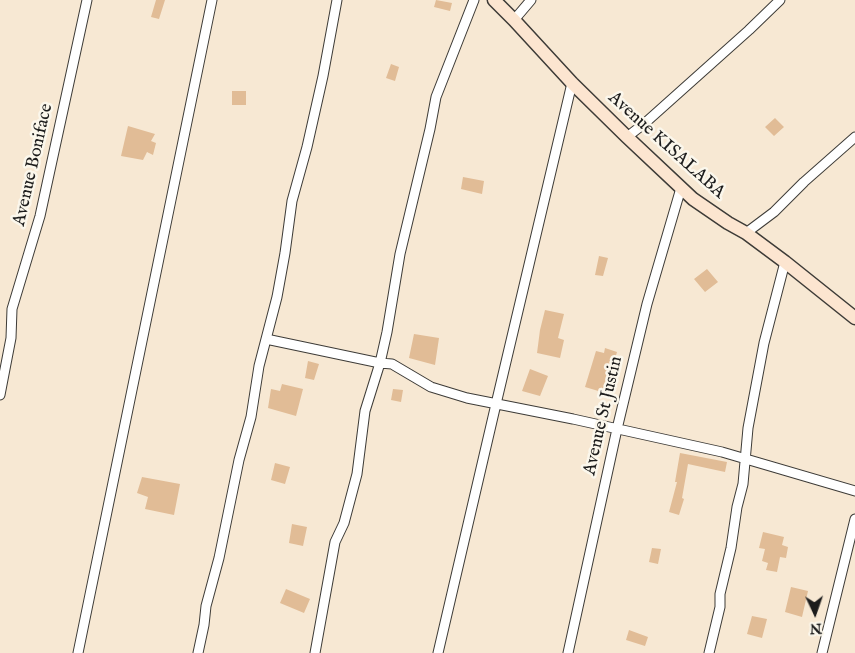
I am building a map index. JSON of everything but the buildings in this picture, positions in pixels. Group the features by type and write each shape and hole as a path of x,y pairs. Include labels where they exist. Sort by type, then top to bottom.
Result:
{"street":[{"name":"Avenue Boniface","path":"0,395 10,338 12,309 40,216 87,0"},
{"path":"78,653 212,0"},
{"path":"198,653 206,606 223,540 239,460 251,417 266,339 277,298 292,201 307,147 323,76 337,0"},
{"path":"315,653 335,542 344,523 357,474 365,411 380,364 400,254 436,96 474,0"},
{"name":"Avenue KISALABA","path":"494,0 572,83 693,199 746,233 855,318"},
{"path":"514,20 531,0"},
{"path":"627,137 742,37 780,0"},
{"path":"438,653 572,83"},
{"path":"746,233 774,212 804,182 855,137"},
{"name":"Avenue St Justin","path":"568,653 617,429 647,304 681,188"},
{"path":"709,653 720,607 720,594 743,484 748,428 764,343 785,262"},
{"path":"266,339 380,364 392,364 431,387 468,398 722,452 855,491"},
{"path":"822,653 855,519"}]}
